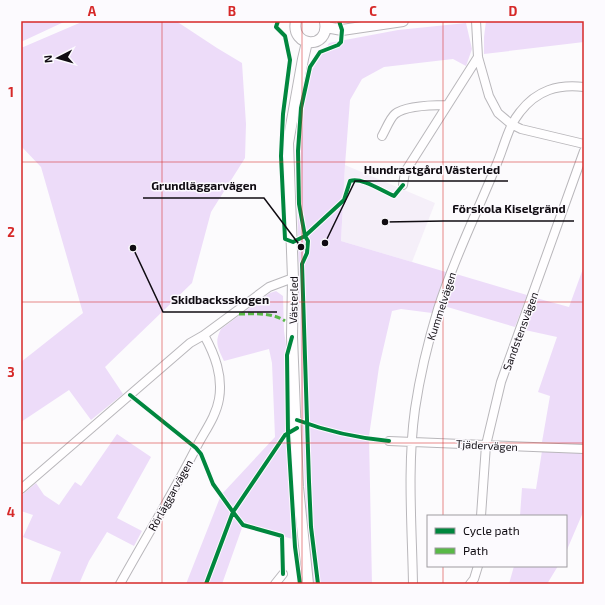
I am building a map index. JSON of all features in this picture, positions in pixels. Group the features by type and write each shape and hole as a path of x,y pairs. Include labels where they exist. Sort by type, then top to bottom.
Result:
{"street":[{"path":"294,21 295,30 298,37 307,42 313,42 319,40 323,36 326,24 342,30 400,21"},
{"path":"476,21 478,57 489,96 498,113 511,124 521,128 584,144"},
{"name":"Västerled","path":"307,42 288,143 294,278 292,337 298,487 308,584"},
{"path":"403,185 405,172 478,57"},
{"name":"Kummelvägen","path":"413,584 410,471 412,443 415,410 424,358 438,308 502,152 511,124 520,111 532,100 547,90 560,86 584,87"},
{"path":"382,136 394,114 405,109 447,105"},
{"name":"Sandstensvägen","path":"481,515 486,445 501,382 584,151"},
{"path":"21,488 190,343 204,335 269,287 294,278"},
{"name":"Rörläggarvägen","path":"120,584 180,480 214,414 219,399 219,373 212,349 204,335"},
{"name":"Tjädervägen","path":"389,441 584,449"},
{"path":"470,584 474,579 478,567"},
{"path":"275,584 283,574"}],"shaded area":[{"path":"21,21 66,21 21,42"},
{"path":"84,21 176,21 242,63 246,124 245,158 211,212 192,283 105,367 123,394 91,420 69,390 21,422 21,362 83,313 41,167 21,146 21,48"},
{"path":"486,21 584,21 584,42 484,54"},
{"path":"466,23 472,49 466,66 453,59 384,67 362,79 350,100 341,241 446,272 432,313 401,309 392,311 379,367 369,436 372,584 311,584 309,572 303,442 296,152 308,76 329,43 398,30"},
{"path":"345,165 435,203 412,262 341,241"},
{"path":"584,266 584,444 542,442 550,396 538,392 557,337 525,330 536,298 569,307"},
{"path":"456,274 527,295 515,327 444,306"},
{"path":"276,291 283,296 284,331 297,420 303,542 243,525 222,584 186,584 221,495 275,437 272,363 269,349 224,361 217,341 221,329 270,293"},
{"path":"117,434 151,457 117,518 142,531 134,546 107,532 89,561 79,584 49,584 61,552 23,537 33,515 21,511 21,496 36,483 44,495 59,505 75,482 81,486"},
{"path":"542,451 584,453 584,510 567,550 567,515 520,515 522,488 536,489"},
{"path":"514,567 557,567 547,584 509,584"}],"marked path":[{"path":"239,314 269,315 285,321"}],"cycle path":[{"path":"278,21 276,27 285,36 290,60 283,114 281,156 285,239 293,242 305,236 344,200 350,181 355,180 372,185 394,196 403,185"},
{"path":"318,584 311,527 302,264 307,253 308,241 305,236 299,204 298,151 301,108 310,67 320,52 338,45 341,42 342,30 339,21"},
{"path":"292,337 287,355 288,433 295,547 300,584"},
{"path":"130,395 196,448 201,454 213,484 243,525 282,536 283,574"},
{"path":"297,420 342,434 389,441"},
{"path":"206,584 233,512 285,435 297,428"}],"place":[{"name":"Förskola Kiselgränd","path":"385,222"},
{"name":"Hundrastgård Västerled","path":"325,243"},
{"name":"Grundläggarvägen","path":"301,247"},
{"name":"Skidbacksskogen","path":"133,248"}]}
